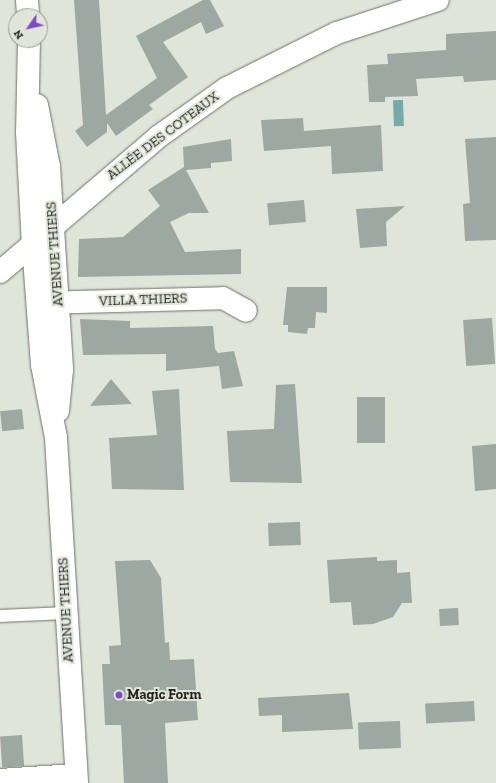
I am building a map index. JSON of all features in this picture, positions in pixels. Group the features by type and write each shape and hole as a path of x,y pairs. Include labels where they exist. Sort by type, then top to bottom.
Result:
{"main road":[{"name":"ALLÉE DES COTEAUX","path":"0,272 158,137 255,72 337,33 438,0"},
{"name":"AVENUE THIERS","path":"30,48 31,72 49,167 53,226 48,303"},
{"name":"AVENUE THIERS","path":"31,72 27,132 32,246 48,303 62,370 56,438 76,779"},
{"name":"VILLA THIERS","path":"48,303 223,298 246,311"},
{"path":"0,780 76,779"}],"lane":[{"path":"0,616 66,613"}],"water":[{"path":"393,100 403,100 404,126 394,126"}],"building":[{"path":"74,0 99,0 106,115 157,78 136,36 203,0 210,0 224,26 206,34 201,22 163,42 188,77 149,105 153,109 116,136 107,123 107,132 87,147 75,131 83,125"},
{"path":"496,31 496,80 464,82 463,76 416,79 418,96 385,97 385,102 369,102 367,65 388,64 387,54 446,50 446,34"},
{"path":"303,118 304,131 381,125 383,171 332,174 331,146 264,151 261,120"},
{"path":"496,137 496,240 465,241 463,204 470,203 465,139"},
{"path":"231,139 232,161 211,163 211,168 186,170 209,213 189,213 170,222 185,252 241,249 241,274 78,277 79,239 123,237 160,206 148,190 184,167 183,147"},
{"path":"304,200 306,222 269,225 267,203"},
{"path":"405,206 386,222 387,246 360,248 356,209"},
{"path":"287,287 327,287 327,313 316,312 315,328 308,328 307,334 288,332 288,325 283,325"},
{"path":"492,318 495,364 466,366 463,320"},
{"path":"80,319 130,321 130,328 213,326 215,349 218,353 234,351 243,386 222,389 219,366 166,371 166,354 83,355"},
{"path":"111,379 132,404 90,406"},
{"path":"295,384 302,483 230,482 227,431 274,429 276,385"},
{"path":"179,389 184,490 112,489 109,438 157,435 152,391"},
{"path":"357,397 385,397 385,443 357,443"},
{"path":"22,409 24,429 2,431 0,411"},
{"path":"496,444 496,489 475,491 472,446"},
{"path":"300,522 301,545 269,546 268,523"},
{"path":"377,557 377,561 397,560 397,573 410,572 412,603 402,603 393,617 373,624 353,625 351,602 330,603 327,560"},
{"path":"150,560 161,578 165,643 169,642 170,660 194,659 198,720 165,723 168,783 124,783 121,725 105,725 102,664 110,664 109,646 121,645 115,561"},
{"path":"458,608 459,625 440,626 439,609"},
{"path":"349,693 353,729 282,732 282,715 259,716 258,698"},
{"path":"474,701 475,721 426,724 425,704"},
{"path":"400,721 401,748 359,749 358,722"},
{"path":"22,735 24,766 2,767 0,737"}],"place":[{"name":"Magic Form","path":"119,695"}]}
